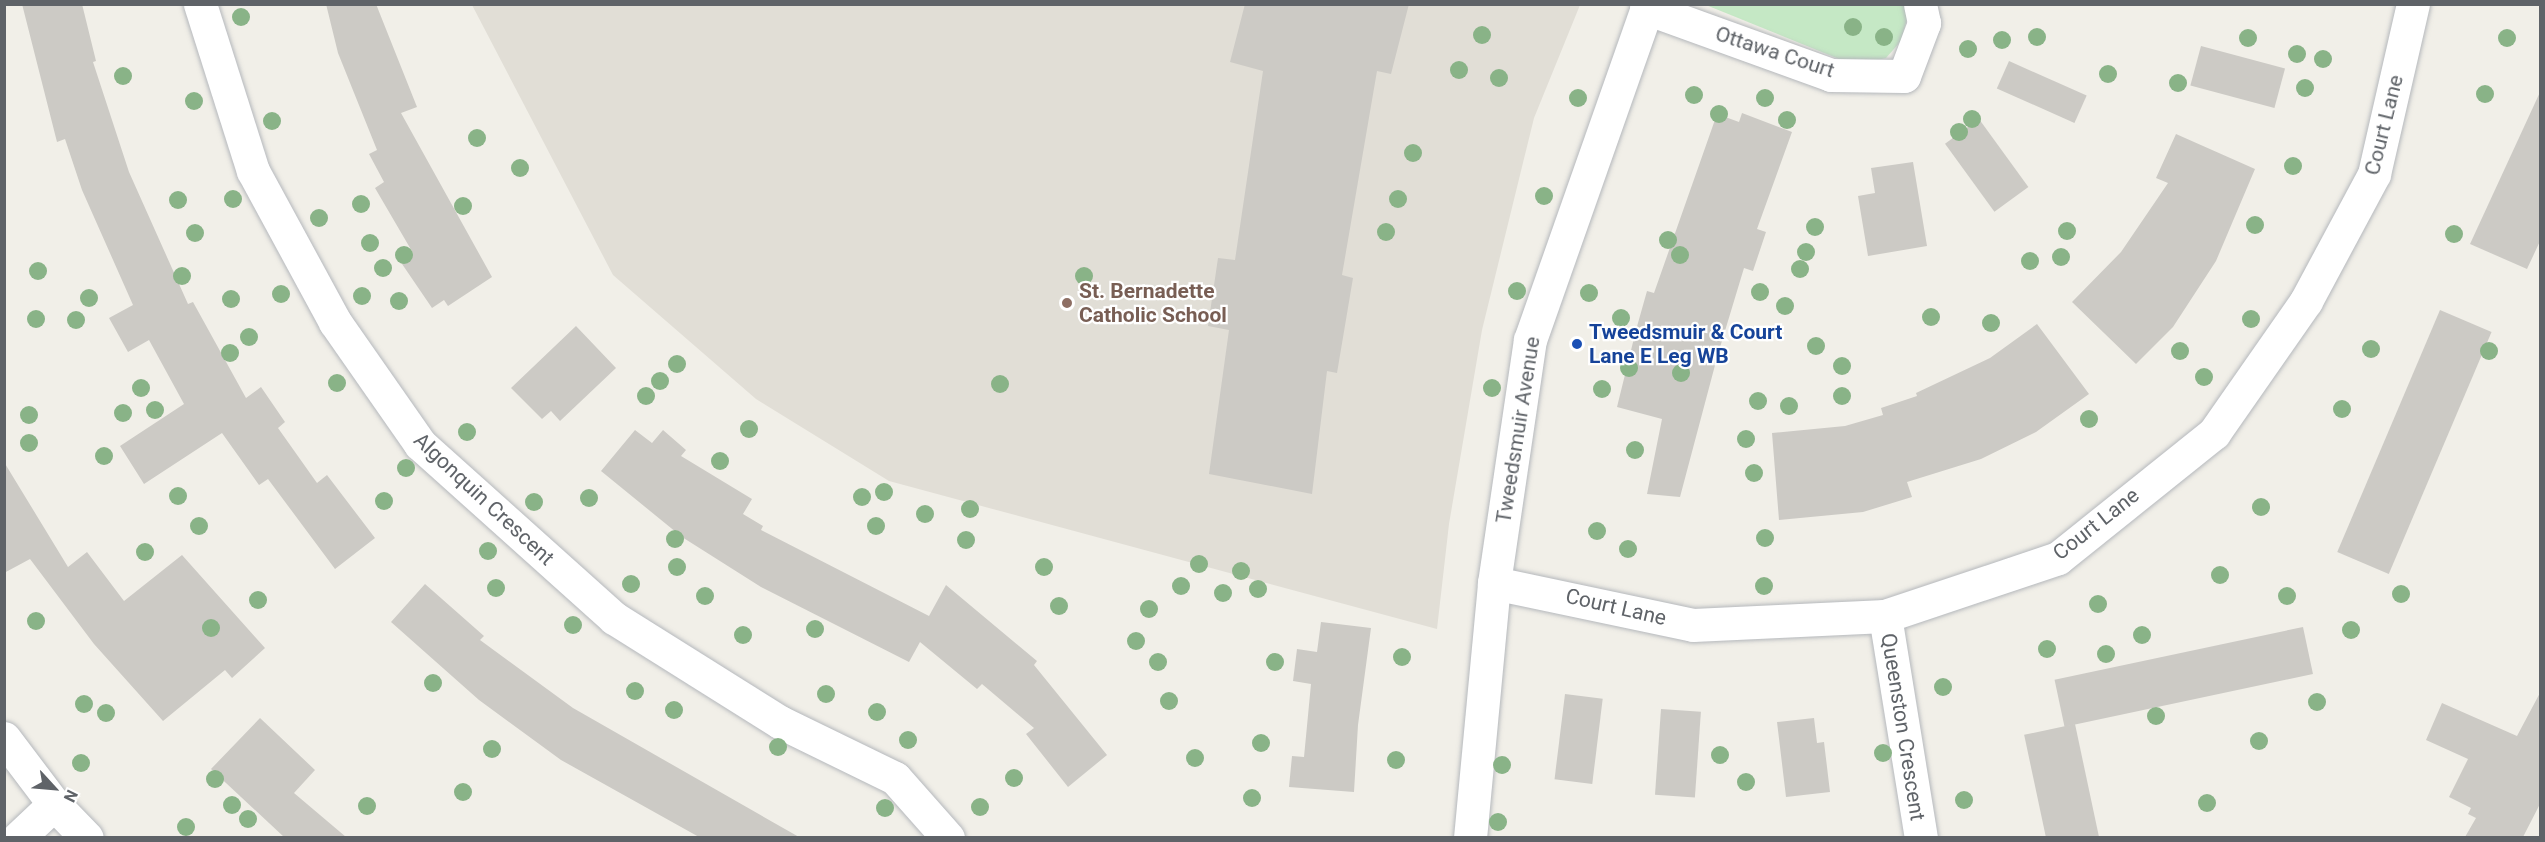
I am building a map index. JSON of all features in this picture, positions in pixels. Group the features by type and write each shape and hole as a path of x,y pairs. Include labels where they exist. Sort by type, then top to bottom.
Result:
{"street":[{"name":"Algonquin Crescent","path":"200,4 253,171 335,322 420,444 614,618 780,722 895,778 948,837"},
{"name":"Ottawa Court","path":"1647,6 1831,75 1904,76 1924,23 1920,4"},
{"name":"Court Lane","path":"1494,583 1693,625 1885,616 2058,558 2214,433 2306,301 2374,174 2413,4"},
{"name":"Tweedsmuir Avenue","path":"1470,837 1494,583 1530,340 1647,6"},
{"name":"Queenston Crescent","path":"1885,616 1922,837"},
{"path":"4,738 54,804 87,837"},
{"path":"18,837 54,804"}],"shaded area":[{"name":"St. Bernadette Catholic School","path":"472,5 1580,5 1534,118 1482,330 1449,524 1437,629 889,481 756,399 613,275"}],"green space":[{"path":"1706,5 1905,5 1908,15 1901,41 1886,58 1865,63 1839,59"}],"building":[{"path":"22,4 82,4 96,61 93,62 129,172 188,304 193,302 246,398 261,387 285,422 278,428 317,483 327,475 375,538 335,569 268,479 259,485 222,433 144,484 120,446 184,404 149,340 128,352 109,318 133,305 82,190 65,139 57,142"},
{"path":"326,4 376,4 417,107 401,113 492,277 448,306 444,300 432,308 400,261 413,253 375,188 384,182 369,154 377,150 338,53"},
{"path":"1245,4 1409,4 1391,74 1377,71 1342,275 1353,278 1337,373 1327,371 1312,494 1209,474 1229,330 1208,326 1218,258 1235,260 1263,71 1230,62"},
{"path":"2201,46 2285,69 2274,108 2190,86"},
{"path":"2009,61 2087,96 2074,123 1997,88"},
{"path":"2541,90 2541,239 2527,269 2470,244"},
{"path":"1742,113 1792,132 1757,229 1766,232 1753,271 1744,268 1718,354 1680,497 1647,494 1662,419 1617,407 1636,330 1647,291 1654,293 1717,114 1739,122"},
{"path":"1979,119 2028,187 1994,212 1945,144"},
{"path":"2176,134 2255,169 2216,261 2173,327 2136,364 2072,302 2121,252 2168,183 2156,178"},
{"path":"1913,162 1927,246 1868,256 1858,196 1875,193 1871,168"},
{"path":"2440,310 2492,332 2389,574 2337,552"},
{"path":"2037,324 2089,394 2036,432 1981,459 1907,482 1912,497 1863,512 1779,520 1772,433 1845,426 1883,415 1881,408 1917,396 1916,393 1990,358"},
{"path":"576,326 616,368 560,421 551,411 542,419 511,388"},
{"path":"635,430 652,443 663,430 686,450 681,456 752,499 743,514 763,526 761,530 929,616 946,585 1037,661 1034,665 1107,755 1068,787 1026,734 1034,728 982,684 977,689 920,642 909,662 761,587 682,537 601,471"},
{"path":"4,462 68,567 87,552 124,601 182,555 265,648 232,678 225,670 163,721 94,644 30,559 4,573"},
{"path":"425,584 484,636 480,640 573,708 799,837 699,837 561,760 479,700 391,622"},
{"path":"1321,622 1371,628 1358,725 1354,792 1289,787 1292,756 1304,757 1311,684 1293,681 1297,649 1317,652"},
{"path":"2303,627 2313,674 2065,727 2055,680"},
{"path":"2541,691 2541,802 2523,837 2465,837 2476,818 2468,814 2471,808 2449,797 2468,759 2426,740 2442,703 2517,736"},
{"path":"1565,694 1603,699 1592,784 1555,779"},
{"path":"1661,709 1701,712 1695,798 1655,795"},
{"path":"260,718 315,770 294,793 346,837 284,837 211,769"},
{"path":"1814,718 1817,743 1824,742 1830,792 1786,797 1777,722"},
{"path":"2075,724 2099,836 2046,838 2024,735"}],"place":[{"name":"St. Bernadette Catholic School","path":"1067,303"},
{"name":"Tweedsmuir & Court Lane E Leg WB","path":"1577,344"}]}
